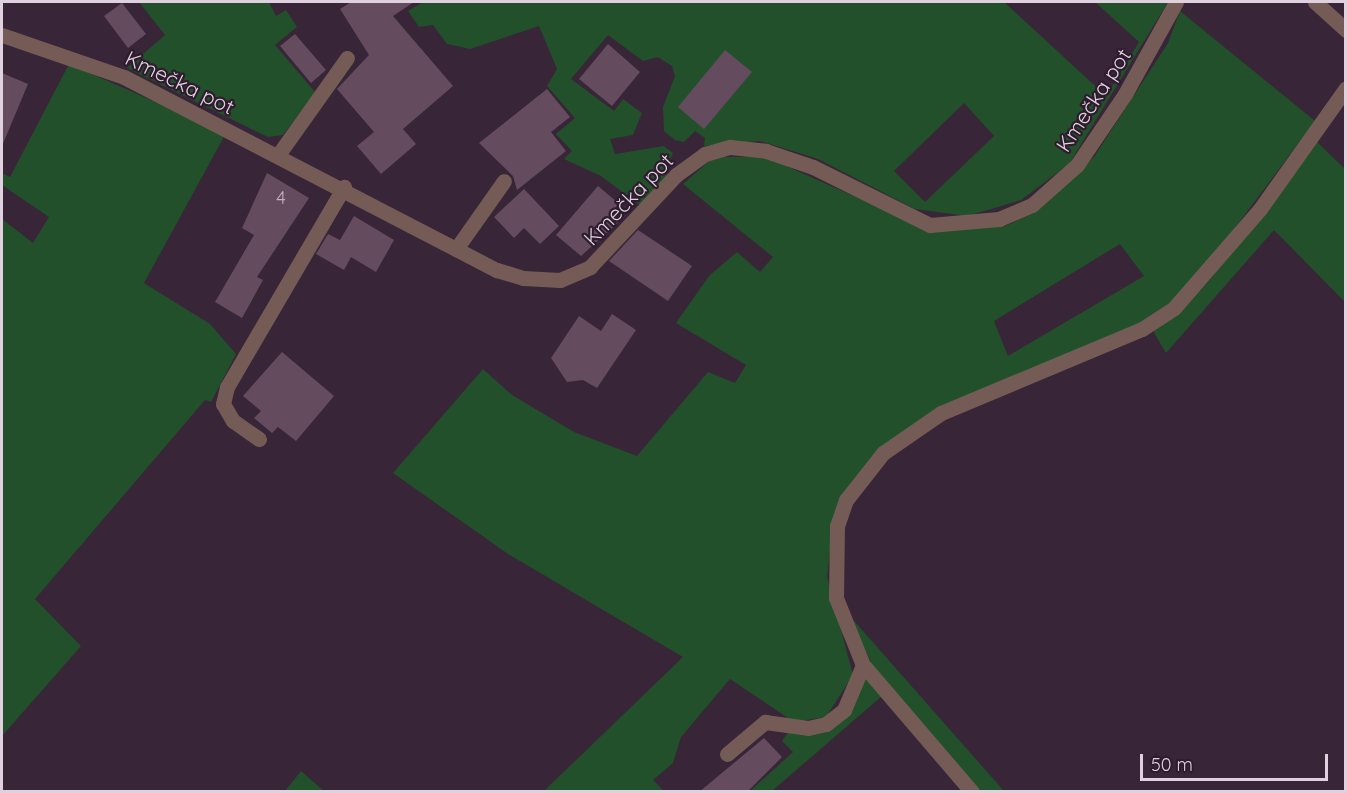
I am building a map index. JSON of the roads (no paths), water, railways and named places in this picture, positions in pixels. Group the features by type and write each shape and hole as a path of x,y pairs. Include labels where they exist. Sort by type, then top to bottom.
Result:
{"street":[{"name":"Kmečka pot","path":"2,35 124,77 344,187 456,249 523,278 560,280 590,267 676,175 705,154 730,147 766,151 813,167 930,225 999,219 1032,205 1070,174 1125,94 1176,2"},
{"path":"1315,2 1346,30"},
{"path":"278,155 347,58"},
{"path":"972,792 863,665 836,598 834,569 837,526 861,478 883,453 941,413 1142,329 1174,308 1260,209 1346,88"},
{"path":"456,249 504,181"},
{"path":"259,439 233,421 223,404 227,387 344,187"},
{"path":"727,754 765,722 808,728 826,724 844,710 863,665"}]}
